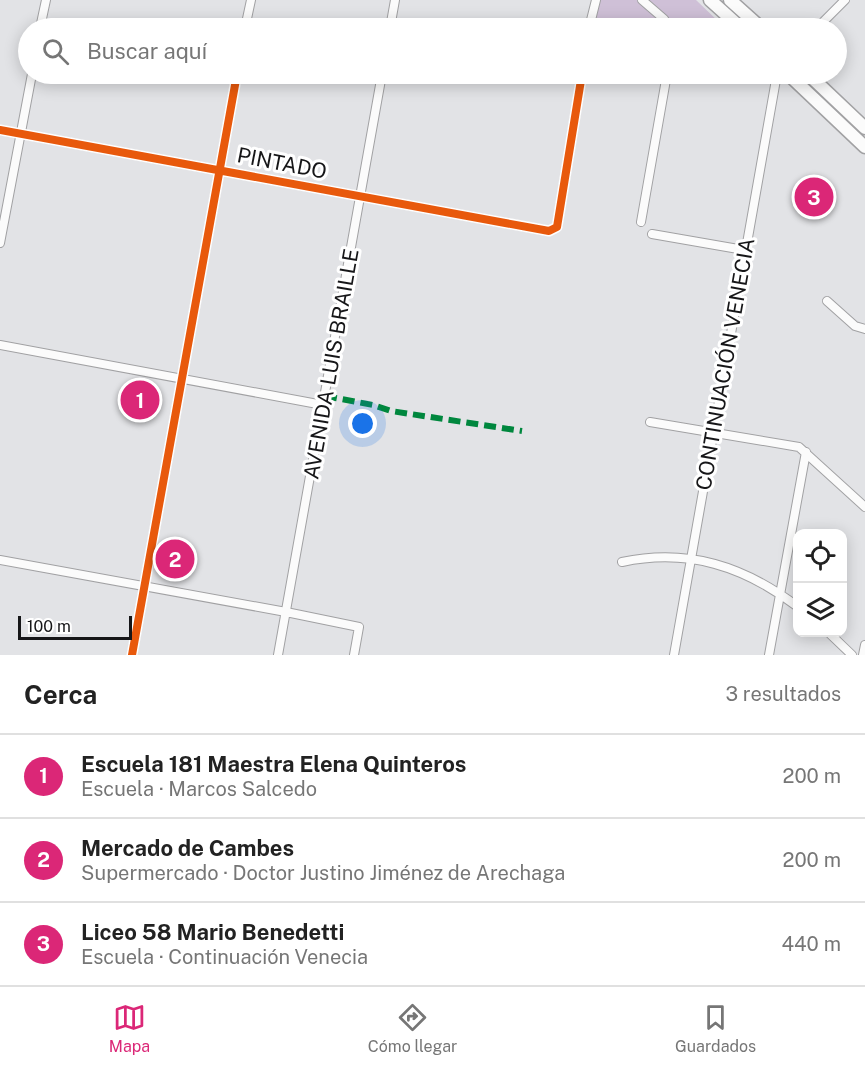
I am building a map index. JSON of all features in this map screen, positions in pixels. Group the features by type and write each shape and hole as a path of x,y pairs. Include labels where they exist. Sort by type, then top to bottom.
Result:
{"main road":[{"path":"710,0 730,18"},
{"path":"730,0 750,18"},
{"path":"799,84 865,147"},
{"path":"819,84 865,128"}],"street":[{"path":"42,18 46,0"},
{"path":"247,18 251,0"},
{"path":"392,18 395,0"},
{"path":"592,18 596,0"},
{"path":"642,0 663,18"},
{"path":"827,18 845,0"},
{"path":"0,243 30,84"},
{"path":"132,655 235,84"},
{"name":"AVENIDA LUIS BRAILLE","path":"278,655 380,84"},
{"name":"PINTADO","path":"0,130 549,231 557,227 580,84"},
{"path":"641,222 665,84"},
{"name":"CONTINUACIÓN VENECIA","path":"674,655 775,84"},
{"path":"652,234 744,250"},
{"path":"826,301 855,326 865,329"},
{"path":"0,345 323,405"},
{"path":"650,422 799,447 865,507"},
{"path":"769,655 806,452"},
{"path":"622,562 645,558 691,558 718,564 754,578 793,603"},
{"path":"0,560 358,627 354,655"},
{"path":"832,637 852,655"},
{"path":"863,655 865,645"}],"shaded area":[{"path":"600,0 638,0 658,18 596,18"},
{"path":"648,0 696,0 715,18 669,18"}],"marked path":[{"path":"325,396 373,405 391,411 522,431"}],"cycle path":[{"path":"132,655 235,84"},
{"path":"0,130 549,231 557,227 580,84"}],"place":[{"name":"Liceo 58 Mario Benedetti","path":"814,197"},
{"name":"Escuela 181 Maestra Elena Quinteros","path":"140,400"},
{"name":"Mercado de Cambes","path":"175,559"}]}
